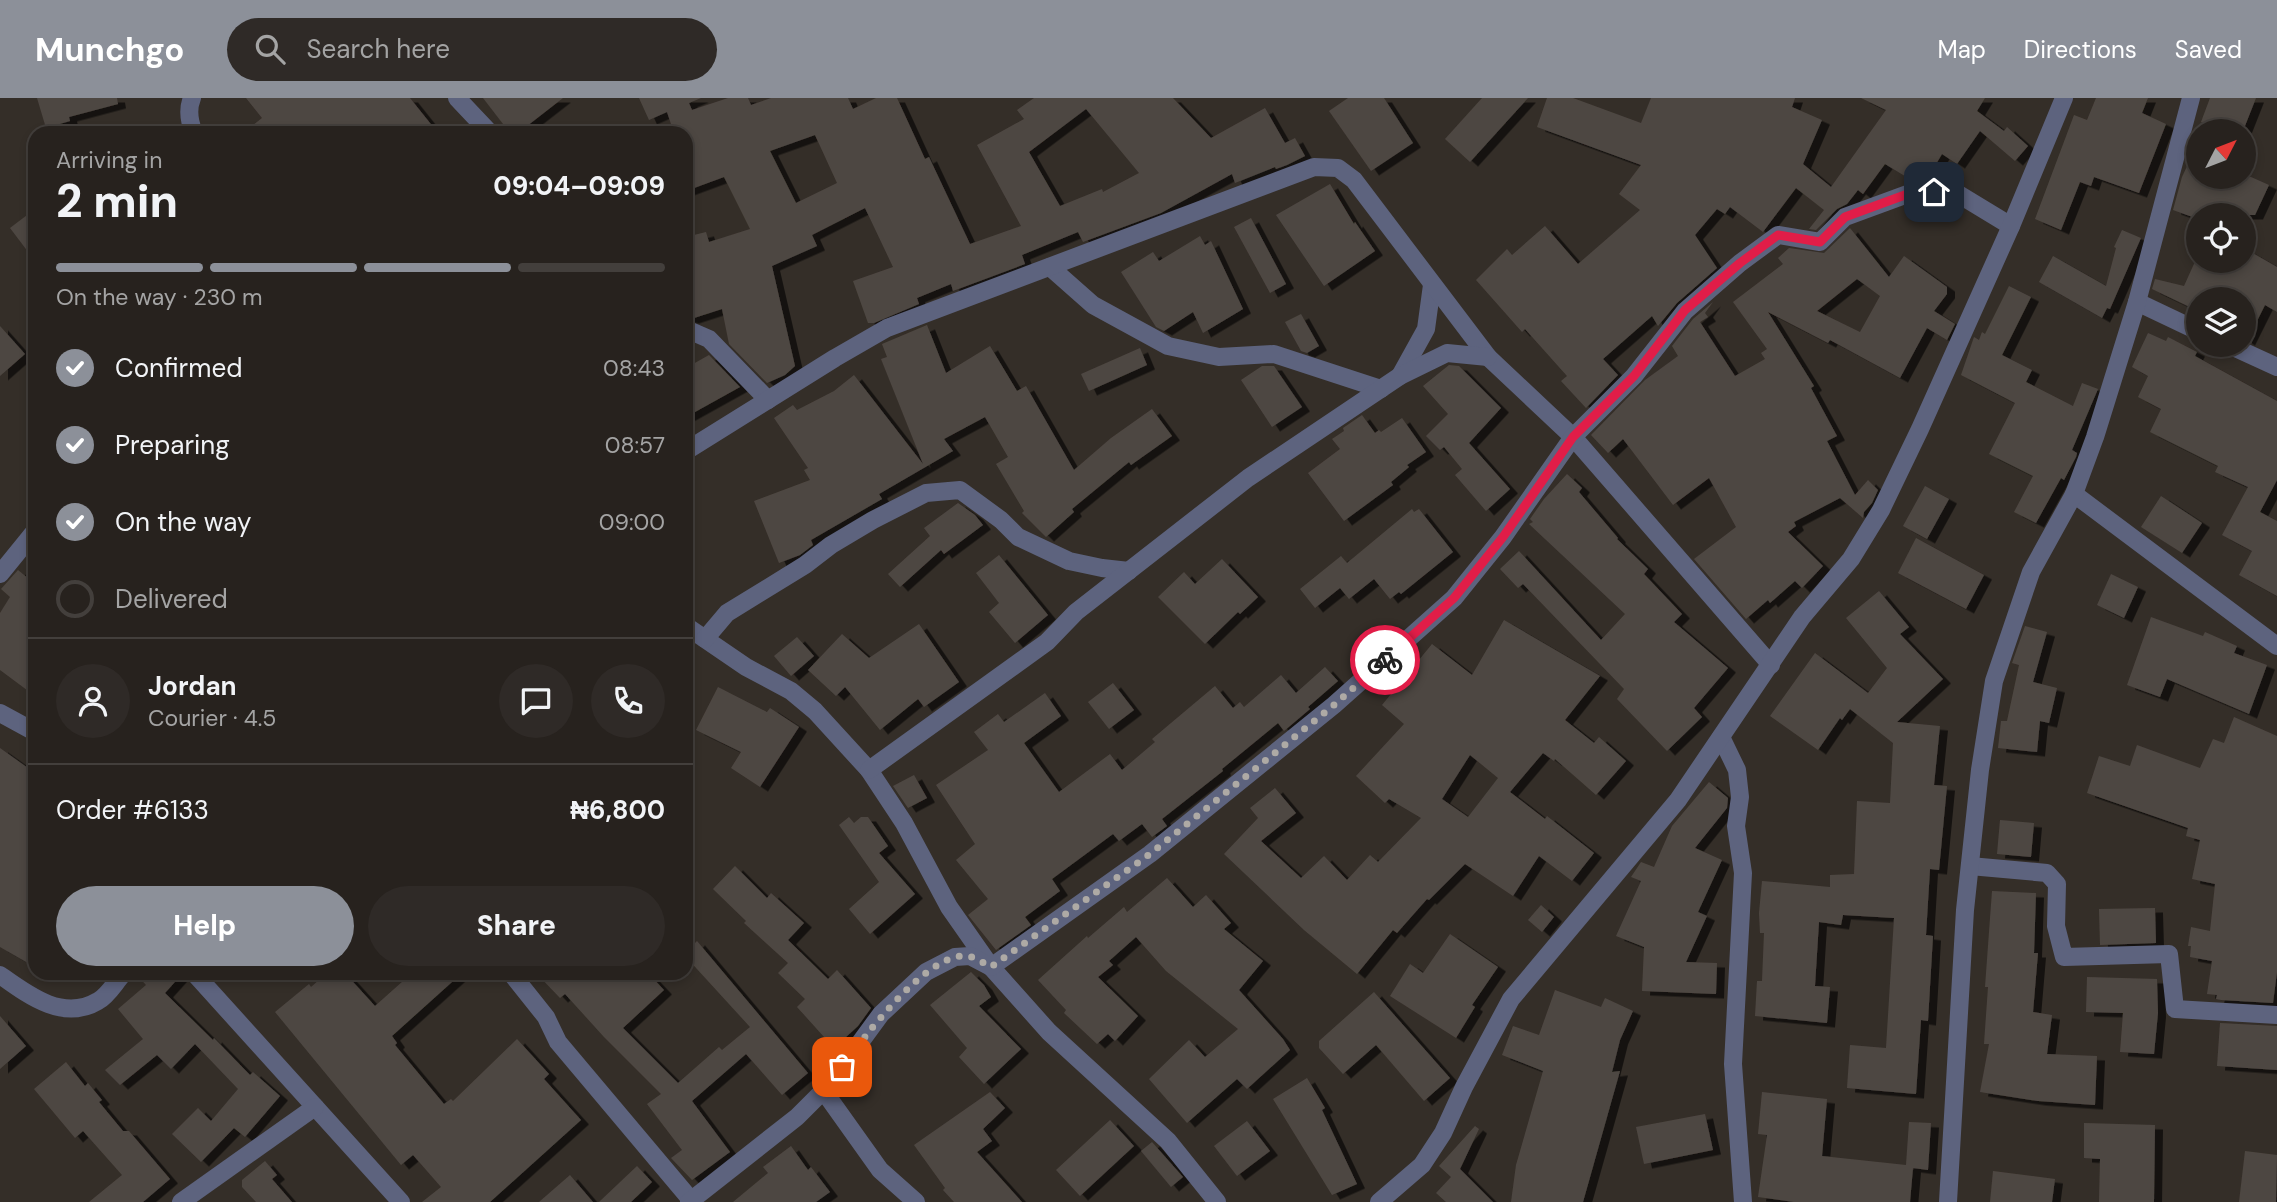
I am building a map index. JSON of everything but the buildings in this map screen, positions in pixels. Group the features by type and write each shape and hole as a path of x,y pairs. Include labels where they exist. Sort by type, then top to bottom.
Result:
{"street":[{"path":"191,126 189,106 192,98"},
{"path":"457,98 483,126"},
{"path":"1379,1202 1422,1165 1443,1133 1511,999 1678,800 1802,617 1852,559 1881,510 1920,429 2011,226 2064,98"},
{"path":"1948,1202 1965,911 1980,770 1994,681 2031,572 2074,495 2095,437 2137,302 2191,98"},
{"path":"693,447 887,328 1314,167 1339,168 1354,180 1489,357 1573,437 1771,665"},
{"path":"991,967 1150,854 1334,705 1454,598 1503,537 1573,437 1634,376 1685,310 1778,235 1820,242 1845,217 1913,192 1955,192 2011,226"},
{"path":"1050,268 1093,305 1168,346 1219,357 1274,354 1381,389"},
{"path":"1400,376 1426,329 1432,285"},
{"path":"2137,302 2186,325"},
{"path":"693,332 709,339 768,400"},
{"path":"869,770 1047,642 1076,612 1248,478 1400,376 1447,353 1489,357"},
{"path":"2255,357 2277,367"},
{"path":"705,639 727,614 805,565 831,545 926,493 960,490 1001,520 1018,537 1069,561 1129,571"},
{"path":"2074,495 2277,646"},
{"path":"0,569 28,539"},
{"path":"693,630 746,667 791,691 807,704 869,770 904,823 949,907 991,967 1049,1032 1168,1141 1217,1202"},
{"path":"0,713 28,728"},
{"path":"1721,737 1737,770 1740,797 1736,826 1743,873 1733,1065 1743,1202"},
{"path":"1970,866 2047,873 2057,884 2056,926 2064,957 2169,954 2175,1009 2277,1015"},
{"path":"516,980 545,1017 558,1042 690,1201 797,1117 823,1090 881,1014 926,972 955,957 970,956 991,967"},
{"path":"0,975 34,999 74,1011 100,1001 118,980"},
{"path":"200,980 401,1202"},
{"path":"823,1090 880,1170 916,1202"},
{"path":"181,1202 315,1108"}],"way so far":[{"path":"842,1067 881,1014 926,972 955,957 970,956 991,967 1150,854 1334,705 1385,660"}],"route":[{"path":"1385,660 1454,598 1503,537 1573,437 1634,376 1685,310 1740,263 1778,235 1820,242 1845,217 1913,192 1934,192"}]}
